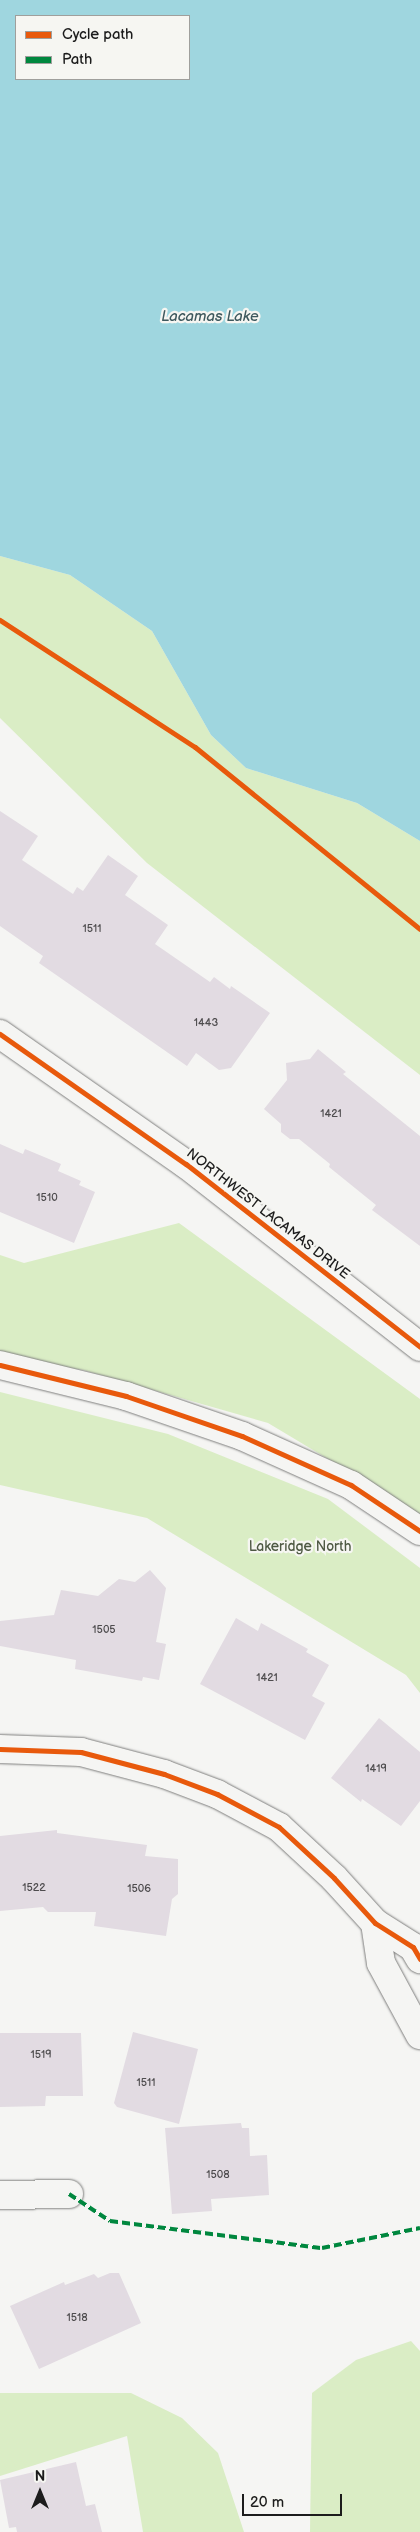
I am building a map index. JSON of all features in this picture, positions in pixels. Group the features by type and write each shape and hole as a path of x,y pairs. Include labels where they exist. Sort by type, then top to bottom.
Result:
{"street":[{"name":"NORTHWEST LACAMAS DRIVE","path":"0,1034 186,1164 420,1347"},
{"path":"0,1365 126,1396 242,1436 351,1485 420,1531"},
{"path":"0,1749 81,1752 164,1774 217,1794 279,1827 334,1878 375,1923 413,1947 420,1959"},
{"path":"375,1923 381,1963 420,2035"},
{"path":"0,2195 69,2194"}],"green space":[{"path":"0,556 70,575 152,631 211,735 246,768 357,803 420,841 420,1075 147,863 0,718"},
{"path":"179,1223 420,1399 420,1514 268,1423 83,1370 0,1359 0,1255 24,1263"},
{"name":"Lakeridge North","path":"0,1392 168,1434 328,1499 420,1568 420,1693 406,1675 147,1518 0,1485"},
{"path":"411,2341 420,2351 420,2532 310,2532 312,2393 356,2360"},
{"path":"0,2393 131,2393 182,2418 218,2453 244,2532 143,2532 127,2436 0,2476"}],"water":[{"name":"Lacamas Lake","path":"0,0 420,0 420,841 357,803 246,768 211,735 152,631 70,575 0,556"}],"building":[{"path":"0,811 38,836 22,860 73,894 77,887 83,891 108,855 138,876 125,895 168,925 155,944 210,982 214,977 230,989 231,986 270,1013 231,1068 219,1070 196,1053 187,1066 39,963 43,956 0,926"},
{"path":"318,1049 346,1072 343,1074 420,1136 420,1246 372,1210 376,1205 329,1167 330,1164 299,1139 290,1139 281,1132 281,1124 264,1109 287,1080 286,1063 310,1059"},
{"path":"0,1144 23,1154 25,1149 61,1164 58,1171 81,1181 79,1185 95,1192 74,1243 0,1212"},
{"path":"150,1570 166,1588 156,1642 166,1644 159,1680 143,1677 142,1681 75,1669 76,1660 0,1646 0,1621 54,1615 61,1590 98,1596 119,1579 135,1582"},
{"path":"236,1618 258,1631 261,1623 308,1649 306,1652 329,1665 312,1696 325,1703 305,1740 200,1684"},
{"path":"379,1718 420,1752 420,1801 401,1826 362,1799 361,1802 331,1778"},
{"path":"57,1830 57,1833 147,1845 145,1856 178,1859 178,1894 172,1899 166,1936 94,1926 96,1912 48,1912 43,1907 0,1911 0,1836"},
{"path":"133,2032 198,2049 179,2124 117,2107 114,2103"},
{"path":"0,2033 81,2033 83,2096 46,2096 45,2106 0,2107"},
{"path":"241,2123 242,2128 249,2128 250,2156 267,2155 269,2195 211,2199 212,2211 172,2214 165,2128"},
{"path":"110,2273 119,2273 141,2323 39,2369 10,2306 64,2282 65,2285 94,2274 98,2278"},
{"path":"76,2462 86,2506 95,2504 102,2532 17,2532 16,2527 9,2528 0,2480"}],"marked path":[{"path":"69,2194 110,2221 322,2248 420,2228"}],"cycle path":[{"path":"0,620 195,747 420,929"},
{"path":"0,1034 186,1164 420,1347"},
{"path":"0,1365 126,1396 242,1436 351,1485 420,1531"},
{"path":"0,1749 81,1752 164,1774 217,1794 279,1827 334,1878 375,1923 413,1947 420,1959"}]}
